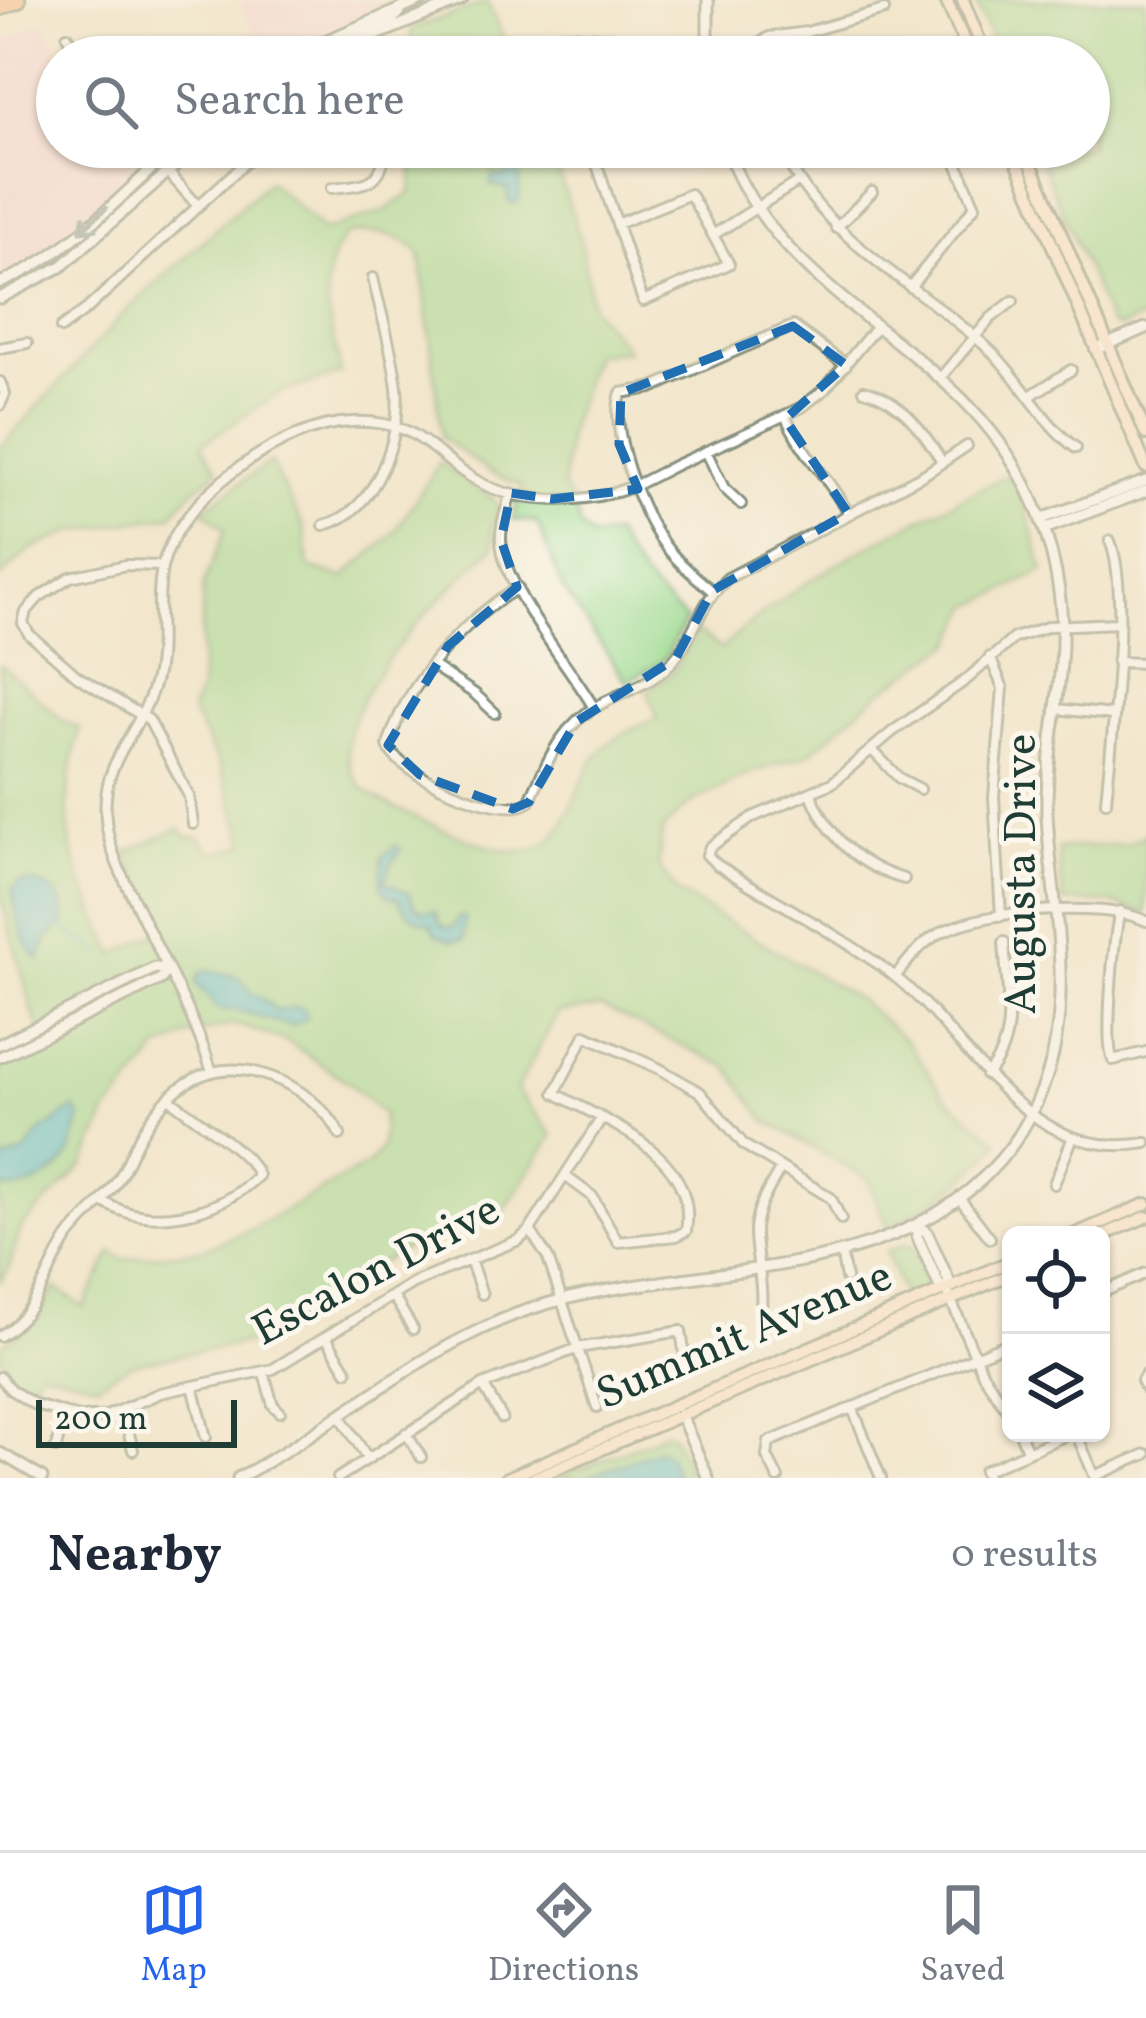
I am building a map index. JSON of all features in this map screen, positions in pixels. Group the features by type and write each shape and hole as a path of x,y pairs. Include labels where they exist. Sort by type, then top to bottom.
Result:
{"highway":[{"path":"0,7 17,0"}],"main road":[{"path":"946,0 962,36"},
{"path":"963,0 978,36"},
{"path":"1020,168 1146,434"},
{"path":"1032,168 1146,467"},
{"path":"1094,1226 1146,1204"},
{"path":"1110,1232 1146,1216"},
{"name":"Summit Avenue","path":"507,1478 679,1410 1002,1267"},
{"name":"Summit Avenue","path":"949,1294 1002,1277"},
{"name":"Summit Avenue","path":"534,1478 679,1410"}],"street":[{"path":"337,36 422,0"},
{"path":"373,36 462,0"},
{"path":"708,0 709,36"},
{"path":"356,36 394,19 402,9"},
{"path":"786,36 884,10"},
{"path":"561,36 593,36"},
{"path":"0,284 48,258 151,168"},
{"path":"165,168 198,206"},
{"path":"0,298 62,266 172,168"},
{"path":"62,328 239,168"},
{"path":"332,188 367,183 378,177 380,168"},
{"path":"598,168 617,224 643,301 728,264 690,194 617,224"},
{"name":"Augusta Drive","path":"238,1478 473,1332 562,1300 841,1252 918,1226 960,1199 1004,1155 1031,1112 1049,1067 1058,1024 1047,806 1062,624 1054,564 1042,524 1023,479 995,434 941,377 791,255 756,208 736,168"},
{"path":"792,168 836,228 974,337 1076,448"},
{"path":"910,287 975,206 959,168"},
{"path":"712,235 799,181"},
{"path":"836,228 872,192"},
{"path":"324,525 351,514 367,498 379,477 394,425 396,383 373,278"},
{"path":"941,377 1013,301"},
{"path":"712,591 667,548 636,484 619,444 616,424 621,393 651,388 793,326 846,365"},
{"path":"211,1069 200,1035 115,859 106,824 112,770 141,715 158,668 162,566 176,531 194,505 214,486 287,440 335,423 394,425 427,442 486,486 552,500 588,497 636,484 814,398 877,326"},
{"path":"1102,347 1146,328"},
{"path":"0,348 27,344"},
{"path":"1030,396 1071,370"},
{"path":"0,382 5,394 0,405"},
{"path":"864,389 879,393 908,416 942,462"},
{"path":"785,415 800,446 848,513"},
{"path":"518,588 472,621 433,666 389,741 390,753 398,763 448,789 508,808 522,808 531,799 562,736 594,708 644,684 676,658 712,591 745,566 967,446"},
{"path":"706,452 724,488 741,504"},
{"path":"1042,524 1146,481"},
{"path":"1042,524 1146,491"},
{"path":"512,493 501,540 504,559 594,708"},
{"path":"1106,802 1118,623 1117,557 1110,541"},
{"path":"162,566 126,566 70,577 39,597 23,623 71,671 141,715 158,732 192,803 193,824"},
{"path":"1118,623 1062,624 1022,634 832,783 742,823 710,847 707,855 895,976 938,1014 986,1075 1031,1112 1073,1137 1116,1146 1146,1143"},
{"path":"990,657 1004,695 994,797 1001,916"},
{"path":"1117,662 1146,663"},
{"path":"433,666 495,713"},
{"path":"1056,709 1113,715"},
{"path":"872,749 899,778 920,789"},
{"path":"811,794 838,841 904,879"},
{"path":"895,976 934,936 968,922 1101,908 1146,921"},
{"path":"1120,911 1112,943 1108,1049 1113,1060 1146,1052"},
{"path":"986,1075 1000,1057 1007,1029 1004,942"},
{"path":"0,1044 155,968 167,969"},
{"path":"0,1057 160,979 167,969"},
{"path":"565,1176 602,1208 615,1240 626,1243 686,1231 683,1197 670,1166 643,1142 555,1093 585,1035 683,1081 710,1102 744,1144 831,1198 841,1219"},
{"path":"0,1336 33,1307 65,1241 118,1180 145,1129 185,1083 211,1069 246,1068 284,1082 330,1118 340,1135"},
{"path":"102,1201 121,1213 168,1217 192,1213 258,1176 242,1153 170,1099"},
{"name":"Escalon Drive","path":"64,1414 96,1418 153,1395 264,1372 425,1277 507,1247 530,1230 601,1119"},
{"path":"1054,1184 1073,1137"},
{"path":"761,1309 758,1216 782,1168"},
{"path":"960,1199 990,1238"},
{"path":"918,1226 916,1236 939,1286 949,1294 976,1358 1002,1400"},
{"path":"530,1230 545,1251 597,1407"},
{"path":"841,1252 846,1278"},
{"path":"470,1260 482,1294"},
{"path":"1110,1289 1146,1273"},
{"path":"393,1296 413,1329"},
{"path":"338,1478 483,1385 578,1348 681,1331 686,1364"},
{"path":"326,1337 347,1371"},
{"path":"778,1478 767,1456 769,1442 1002,1346"},
{"path":"264,1372 272,1405 280,1412"},
{"path":"1146,1374 1142,1381 1146,1390"},
{"path":"0,1377 27,1401 64,1414 56,1448"},
{"path":"193,1385 206,1436"},
{"path":"483,1385 502,1418"},
{"path":"852,1407 881,1478"},
{"path":"123,1410 133,1450"},
{"path":"679,1410 708,1478"},
{"path":"340,1415 368,1459"},
{"path":"406,1432 422,1457"},
{"path":"1024,1442 1028,1450"},
{"path":"986,1474 1049,1442"},
{"path":"1078,1442 1096,1477 1146,1454"},
{"path":"0,1453 42,1478"}],"highlighted area":[{"path":"793,326 846,365 785,419 848,513 712,591 676,658 576,722 529,802 513,809 420,775 388,745 448,646 517,587 501,540 511,493 552,499 638,489 619,444 621,393"}],"shaded area":[{"path":"239,0 395,0 316,36 254,36"},
{"path":"45,22 51,36 36,36 36,168 134,168 134,172 37,256 0,274 0,41"}],"green space":[{"path":"975,0 1146,0 1146,317 1119,328 1110,324 1044,168 1110,168 1110,36 990,36"},
{"path":"487,2 502,36 411,36 411,29"},
{"path":"413,168 557,168 581,241 592,308 628,350 593,354 568,433 563,488 576,507 579,526 592,538 615,535 637,570 686,620 664,660 627,682 563,589 537,522 513,520 522,486 489,472 442,438 420,253 403,240 378,233 347,234 330,266 327,301 341,374 281,392 202,444 218,471 172,515 72,532 31,549 0,578 0,448 126,311 269,181 324,231 385,211 411,193"},
{"path":"270,462 304,528 309,567 343,578 394,533 440,462 493,498 498,506 492,529 494,547 389,658 366,692 351,727 349,759 361,786 387,804 477,843 516,851 550,840 603,749 658,718 647,690 672,673 698,632 721,649 822,573 1009,474 1024,503 1044,571 970,607 953,643 881,691 809,754 750,773 688,805 663,829 658,865 678,893 858,999 907,1042 946,1097 999,1142 975,1169 935,1201 888,1228 868,1179 765,1120 728,1067 601,1007 558,1013 516,1090 553,1135 501,1215 401,1250 258,1341 130,1364 98,1384 41,1370 26,1391 16,1381 4,1366 0,1346 33,1322 55,1288 84,1307 112,1252 122,1259 202,1250 254,1228 369,1164 382,1147 383,1114 348,1082 287,1041 234,1024 188,1036 160,1049 108,1112 84,1165 21,1228 0,1281 0,1067 46,1044 0,895 0,664 64,721 80,729 68,794 71,845 115,954 163,930 125,853 180,828 187,837 199,837 215,854 246,844 220,766 191,711 200,690 203,587 225,530 203,509"},
{"path":"1146,834 1146,914 1112,903 1063,902 1057,849 1127,844"},
{"path":"905,1245 912,1248 927,1281 924,1290 904,1298 886,1252"},
{"path":"665,1431 673,1435 692,1478 556,1478 649,1441"}],"water":[{"path":"504,168 516,168 520,179 519,199 514,204 508,201 507,189 490,185 493,175 503,178"},
{"path":"397,845 401,851 385,881 410,894 423,912 435,911 447,928 465,917 464,939 453,941 436,934 431,924 412,916 381,887 382,857"},
{"path":"22,882 54,892 65,913 65,923 47,939 39,959 23,936 15,908 12,889"},
{"path":"207,970 239,977 252,994 277,1011 294,1007 305,1010 307,1018 291,1026 218,1009 196,983"},
{"path":"75,1108 81,1118 64,1162 30,1185 2,1188 1,1162 26,1152 38,1134"},
{"path":"659,1450 669,1455 677,1478 584,1478"}],"waterway":[{"path":"63,926 101,955"}]}
